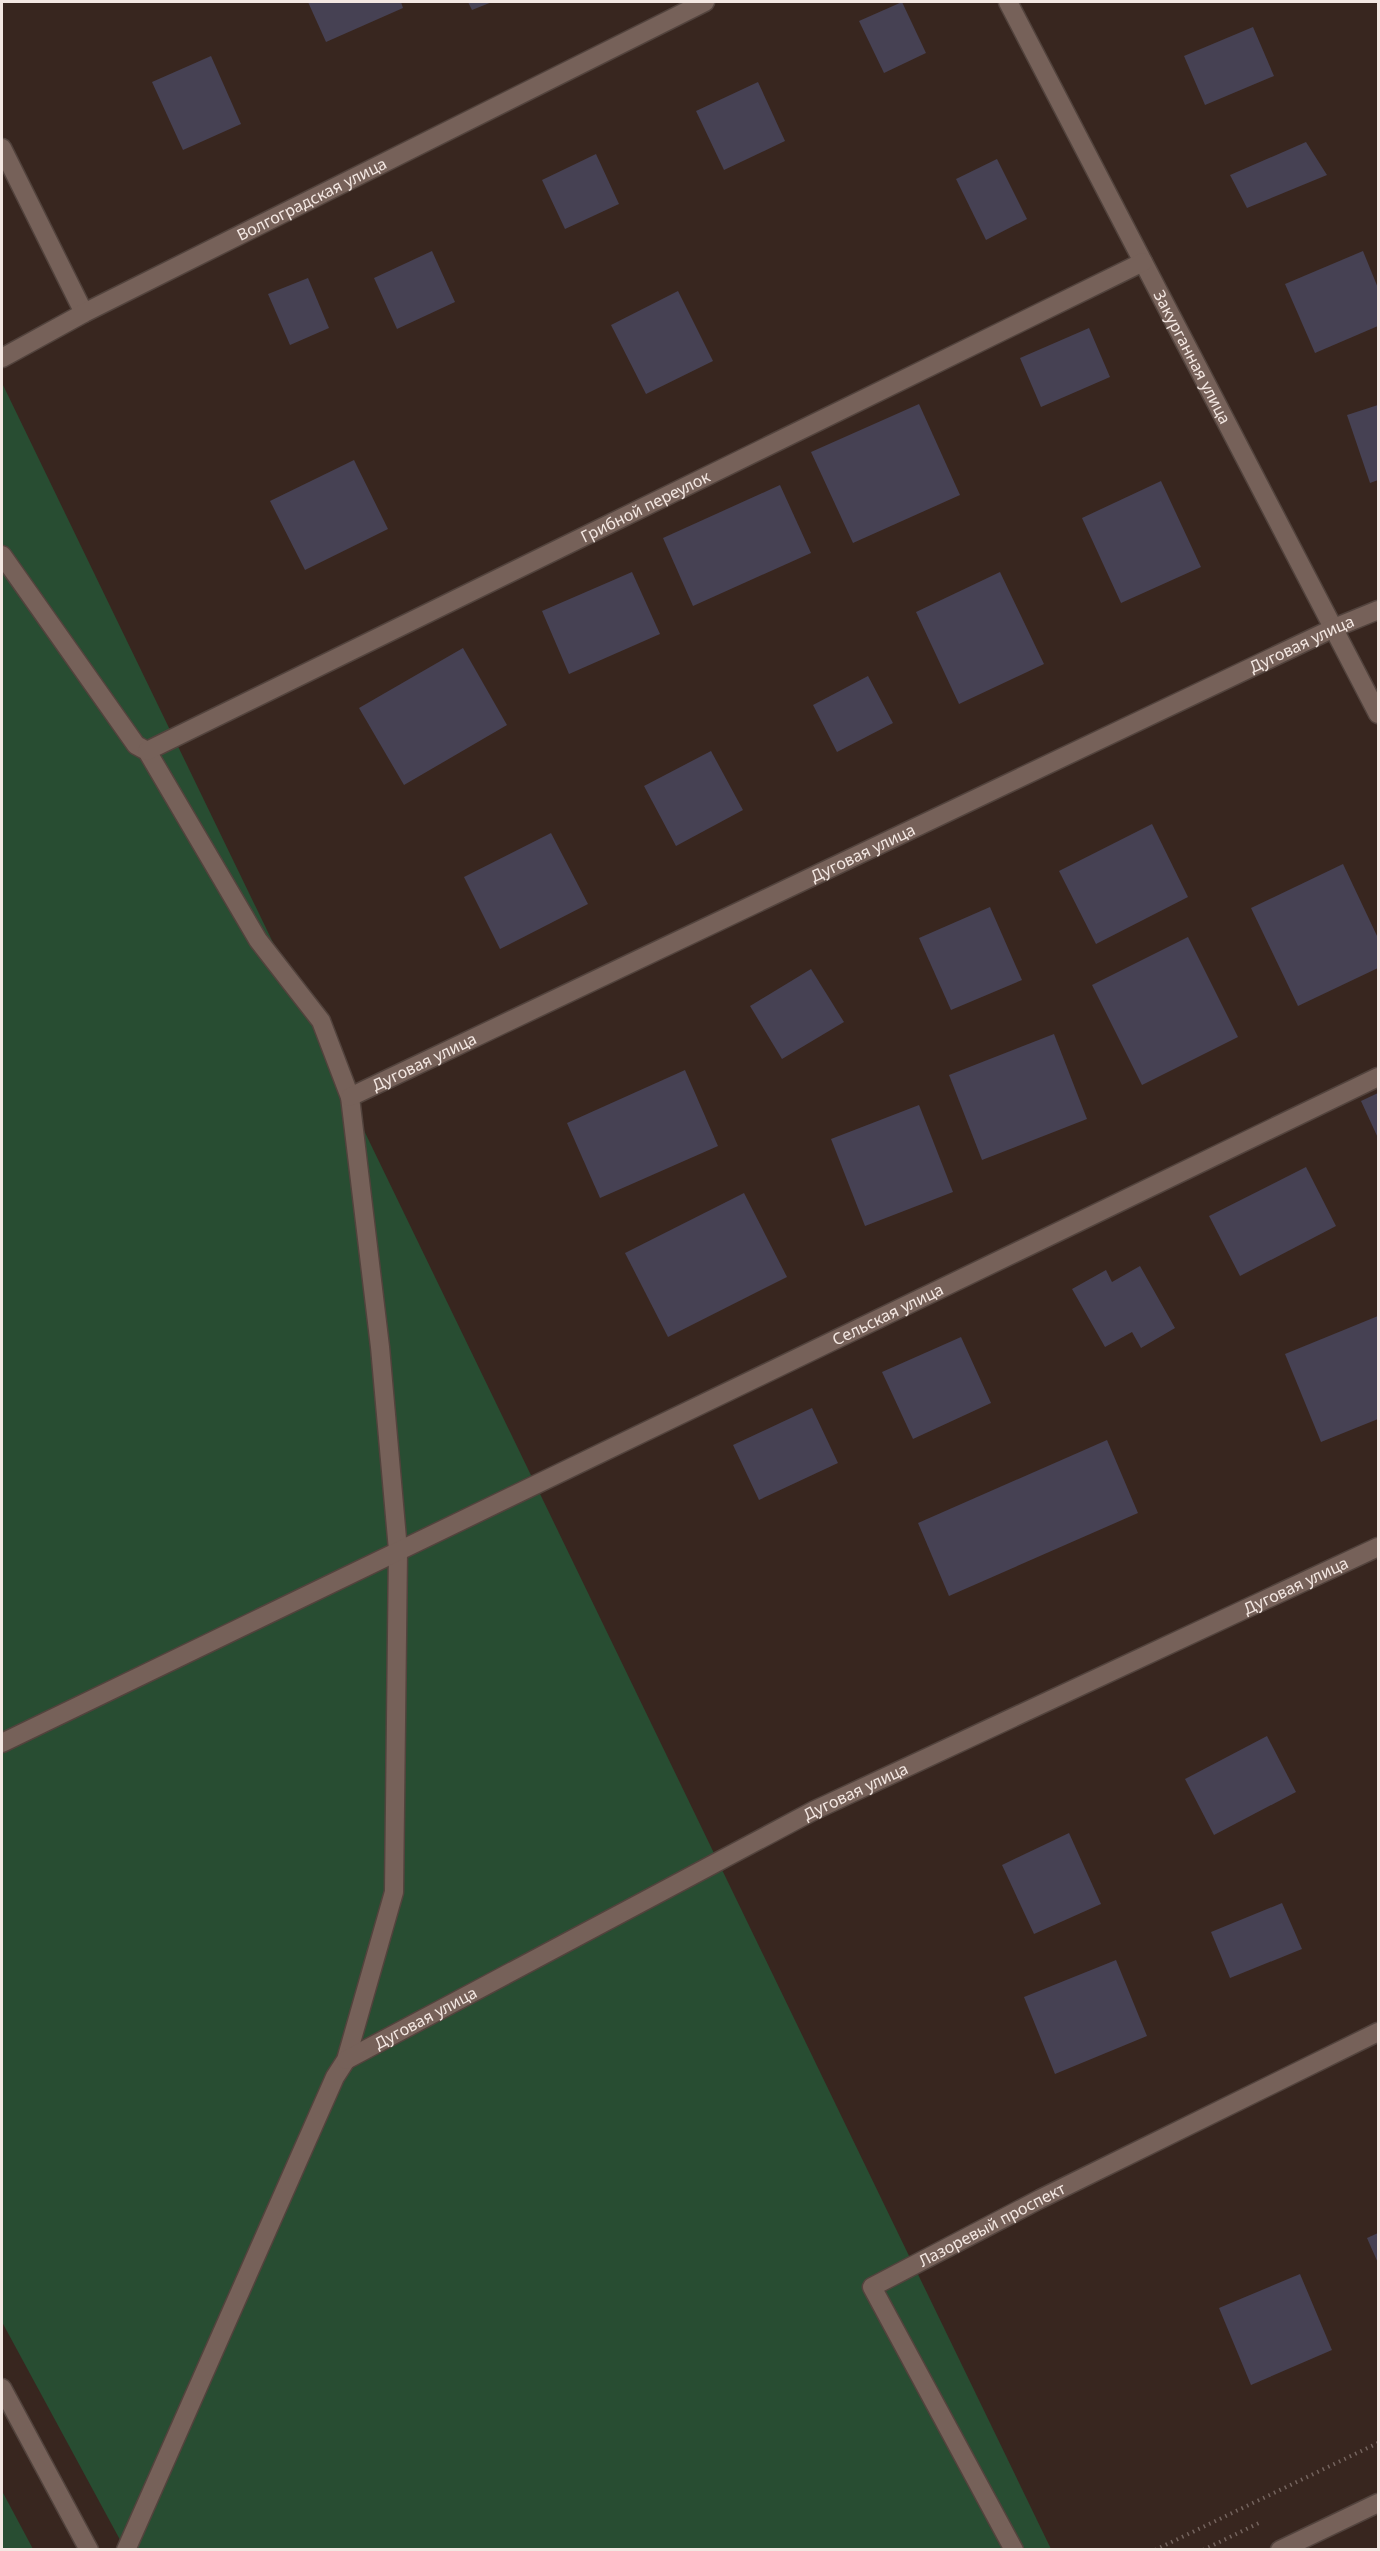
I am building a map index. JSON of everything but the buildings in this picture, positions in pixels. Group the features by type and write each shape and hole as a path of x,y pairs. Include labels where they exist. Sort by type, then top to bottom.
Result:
{"street":[{"name":"Волгоградская улица","path":"2,358 84,313 705,2"},
{"name":"Закурганная улица","path":"1008,2 1378,714"},
{"path":"2,148 84,313"},
{"name":"Грибной переулок","path":"147,751 1143,262"},
{"path":"2,555 136,745 147,751 258,940 321,1021 350,1097 380,1347 398,1550 394,1892 346,2060 335,2077 126,2550"},
{"name":"Дуговая улица","path":"350,1097 1334,628 1378,610"},
{"name":"Сельская улица","path":"2,1743 1378,1077"},
{"name":"Дуговая улица","path":"346,2060 813,1810 1378,1547"},
{"name":"Лазоревый проспект","path":"1014,2550 872,2287 1040,2199 1378,2032"},
{"path":"2,2388 89,2550"},
{"path":"1280,2550 1378,2503"}],"path":[{"path":"1155,2550 1378,2443"}],"green space":[{"path":"2,383 1051,2549 125,2549 2,2322"},
{"path":"2,2491 33,2549 2,2549"}]}
